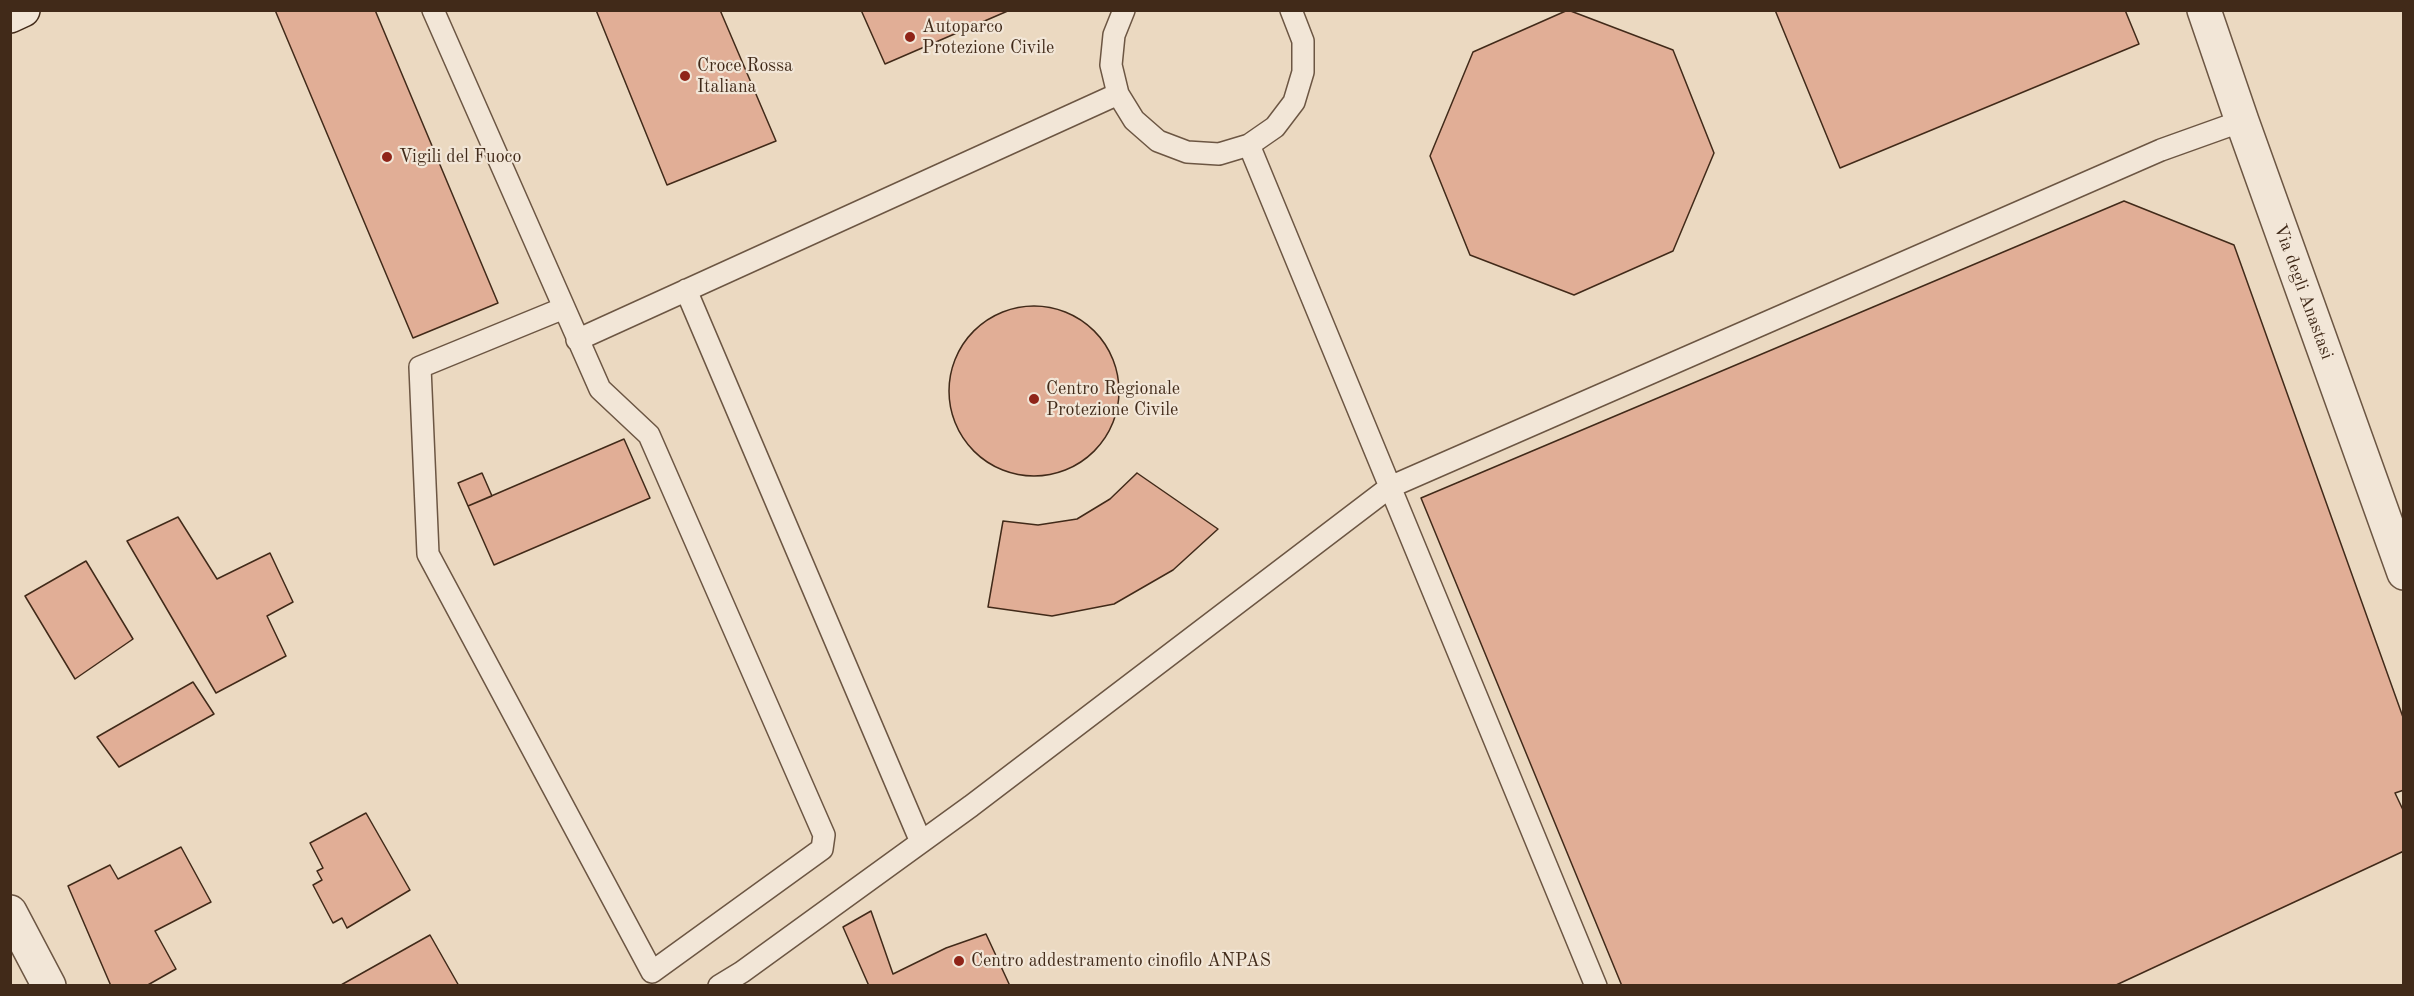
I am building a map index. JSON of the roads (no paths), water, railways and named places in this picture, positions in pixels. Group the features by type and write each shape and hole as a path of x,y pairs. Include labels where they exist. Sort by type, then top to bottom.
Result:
{"street":[{"path":"10,16 23,10"},
{"name":"Via degli Anastasi","path":"2204,10 2403,573"},
{"path":"10,912 49,986"}],"lane":[{"path":"433,10 600,389 649,435 824,835 822,849 652,972 428,554 420,367 564,308"},
{"path":"1124,10 1114,35 1111,65 1118,94 1134,120 1158,141 1187,152 1218,154 1249,145 1275,127 1294,102 1303,72 1303,41 1291,10"},
{"path":"577,340 1118,94"},
{"path":"719,986 742,972 921,842 1390,487 2161,150 2242,121"},
{"path":"1249,145 1596,986"},
{"path":"686,290 921,842"}],"place":[{"name":"Autoparco Protezione Civile","path":"910,37"},
{"name":"Croce Rossa Italiana","path":"685,76"},
{"name":"Vigili del Fuoco","path":"387,157"},
{"name":"Centro Regionale Protezione Civile","path":"1034,399"},
{"name":"Centro addestramento cinofilo ANPAS","path":"959,961"}]}
